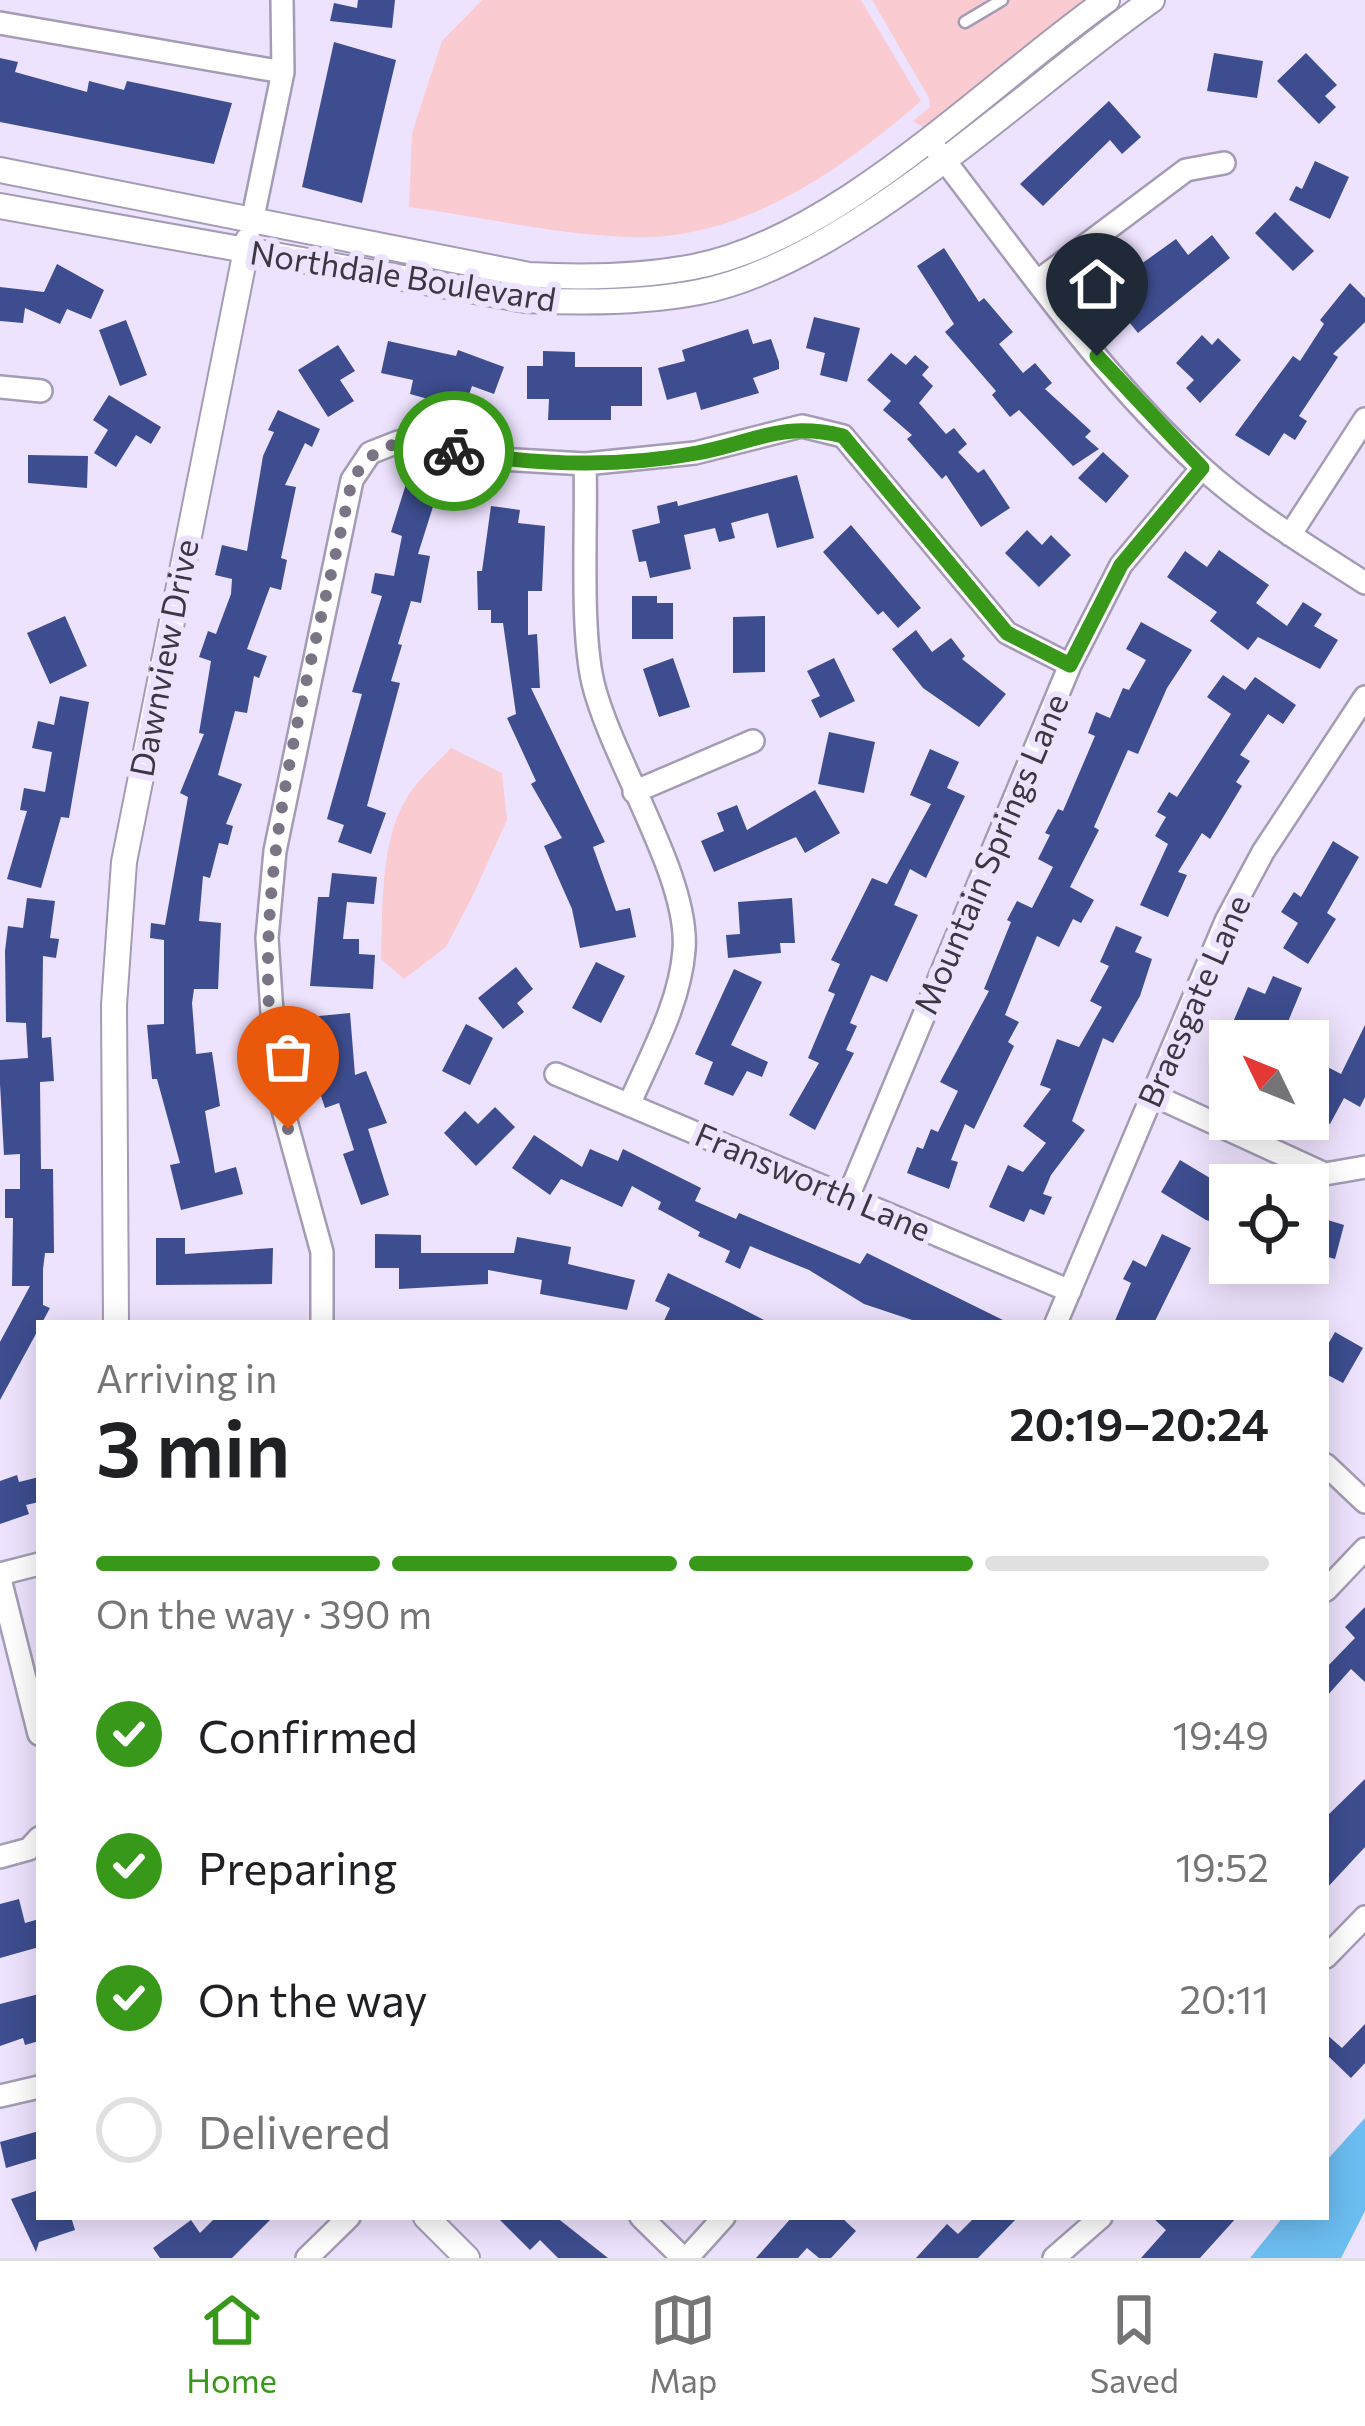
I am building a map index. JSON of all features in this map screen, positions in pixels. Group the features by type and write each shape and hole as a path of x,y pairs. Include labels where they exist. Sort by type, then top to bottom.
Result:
{"street":[{"name":"Dawnview Drive","path":"116,1320 114,1005 124,862 283,72 282,0"},
{"name":"Northdale Boulevard","path":"0,206 525,300 588,304 702,292 788,260 862,217 1107,0"},
{"name":"Northdale Boulevard","path":"0,170 529,275 588,278 696,266 778,237 935,148 1152,0"},
{"path":"0,23 283,72"},
{"path":"935,148 1126,393 1202,468 1290,536 1365,583"},
{"path":"1038,280 1186,170 1224,163"},
{"path":"0,387 41,391"},
{"path":"1290,536 1365,418"},
{"path":"322,1320 322,1252 277,1088 267,938 275,851 352,480 370,453 398,442 499,459 585,464 695,453 802,426 843,436 1007,633 1070,665"},
{"path":"585,464 592,675 603,722 678,900 685,946 677,990 629,1105"},
{"name":"Mountain Springs Lane","path":"848,1197 1070,665 1121,565 1202,468"},
{"name":"Braesgate Lane","path":"1057,1320 1226,921 1263,853 1365,697"},
{"path":"634,792 753,741"},
{"name":"Fransworth Lane","path":"556,1074 1070,1291"},
{"path":"1153,1095 1325,1174 1365,1167"},
{"path":"1329,1468 1365,1502"},
{"path":"1329,1587 1365,1549"},
{"path":"36,1565 0,1576 36,1722"},
{"path":"0,1857 29,1849 36,1841"},
{"path":"1329,1955 1365,1917"},
{"path":"0,2096 36,2087"},
{"path":"307,2258 347,2220"},
{"path":"429,2220 467,2258"},
{"path":"643,2220 685,2258 721,2220"},
{"path":"1054,2258 1098,2220"}],"lane":[{"path":"965,22 1002,0"}],"shaded area":[{"path":"482,0 861,0 921,101 822,176 749,215 710,228 628,237 409,207 412,133 442,41"},
{"path":"872,0 1088,0 923,127 913,121 930,107 929,98"},
{"path":"451,748 502,773 507,820 446,947 404,979 381,959 388,849 412,790"}],"water":[{"path":"1365,2118 1365,2211 1341,2258 1250,2258 1281,2220 1329,2220 1329,2158"}],"building":[{"path":"358,0 395,0 392,28 330,21 334,3 357,8"},
{"path":"334,42 396,60 362,203 302,187"},
{"path":"1214,53 1263,61 1257,98 1207,91"},
{"path":"1306,53 1337,85 1325,96 1336,107 1319,124 1277,81"},
{"path":"0,58 18,62 15,72 87,92 89,81 124,90 127,81 232,103 214,164 0,122"},
{"path":"1109,101 1141,137 1122,154 1110,140 1043,206 1020,184"},
{"path":"1315,161 1349,177 1330,219 1289,200 1296,186 1302,189"},
{"path":"1275,212 1314,251 1293,271 1255,233"},
{"path":"1212,235 1230,258 1138,333 1116,306 1129,297 1116,282 1176,239 1188,255"},
{"path":"944,248 979,302 984,298 1013,332 999,344 1023,373 1035,363 1052,383 1045,389 1091,431 1085,437 1099,449 1073,466 1019,410 1010,417 992,395 996,391 945,332 954,324 917,266"},
{"path":"57,264 104,290 91,319 67,309 60,324 25,308 23,323 0,321 0,287 44,292"},
{"path":"1350,283 1365,298 1365,322 1333,354 1338,357 1299,416 1307,421 1295,440 1284,433 1269,456 1235,435 1293,356 1300,361 1324,324 1320,320"},
{"path":"814,317 860,328 847,382 820,375 825,353 806,348"},
{"path":"126,320 147,375 120,386 99,330"},
{"path":"748,329 753,344 771,339 779,362 779,369 753,378 759,393 701,410 696,392 667,400 658,368 685,361 682,350"},
{"path":"1202,335 1212,345 1218,338 1241,360 1200,403 1186,388 1194,380 1176,363"},
{"path":"388,341 456,356 458,350 504,367 494,394 472,386 464,409 410,394 413,380 381,373"},
{"path":"338,345 355,371 340,380 354,401 328,417 298,370"},
{"path":"543,351 575,352 575,367 642,367 642,406 611,406 611,420 548,420 549,399 527,399 527,366 543,366"},
{"path":"891,353 906,365 915,355 929,367 922,375 933,386 919,403 946,434 954,428 967,444 958,452 978,473 984,469 1010,508 981,527 946,475 942,479 907,439 912,435 883,410 891,401 867,380"},
{"path":"109,395 161,427 151,444 136,435 116,467 94,453 108,430 93,420"},
{"path":"278,410 320,429 312,447 305,443 285,485 296,487 281,558 287,560 281,590 270,587 247,649 267,656 259,678 254,676 247,713 235,711 218,775 242,784 226,824 233,826 228,845 219,843 210,878 203,876 199,921 221,923 218,989 194,989 192,1003 196,1054 212,1052 220,1106 205,1111 215,1173 236,1167 243,1194 181,1210 170,1165 180,1163 157,1079 152,1079 147,1025 164,1024 164,940 150,938 151,923 165,925 188,797 180,793 204,734 199,733 211,661 199,657 208,631 216,634 231,594 232,579 215,575 222,545 247,551 263,456 274,432 268,430"},
{"path":"1103,452 1129,476 1106,503 1078,478"},
{"path":"28,455 88,456 87,488 28,483"},
{"path":"797,475 814,538 777,548 768,513 731,523 735,538 719,542 715,528 684,535 691,569 650,578 646,561 639,562 632,530 660,523 657,506 677,501 678,506"},
{"path":"406,484 437,494 418,554 430,556 421,603 411,601 398,644 402,645 391,681 400,683 367,806 386,813 371,854 338,842 344,825 327,819 362,694 352,692 382,596 371,593 375,573 394,576 402,536 391,532"},
{"path":"491,506 520,510 518,523 545,526 542,591 528,591 528,635 537,634 540,688 531,688 605,842 593,847 616,911 630,908 636,937 580,948 572,909 544,846 562,838 531,784 536,781 507,718 516,714 503,623 491,623 491,610 478,610 477,571 482,571"},
{"path":"851,525 921,608 898,628 883,611 878,615 823,552"},
{"path":"1027,530 1042,545 1051,535 1071,555 1039,587 1005,553"},
{"path":"1219,550 1269,585 1256,603 1287,626 1303,602 1322,614 1314,626 1338,640 1320,669 1258,637 1248,650 1210,621 1217,612 1167,577 1185,551 1207,567"},
{"path":"632,596 657,596 657,603 673,603 673,639 632,639"},
{"path":"65,616 87,666 50,684 27,633"},
{"path":"765,616 765,672 733,673 733,617"},
{"path":"1141,622 1192,650 1167,688 1138,754 1128,750 1094,827 1099,830 1070,887 1094,900 1081,923 1073,919 1059,947 1037,936 1005,1015 1019,1022 1008,1042 1014,1046 974,1129 965,1124 951,1160 958,1162 949,1189 907,1173 917,1147 923,1149 931,1129 938,1132 958,1091 940,1082 989,991 984,989 1011,922 1007,920 1017,901 1032,908 1053,867 1038,859 1050,835 1045,833 1058,809 1063,811 1095,736 1088,733 1096,712 1110,718 1123,688 1129,690 1146,660 1126,649"},
{"path":"916,630 932,652 951,638 965,656 962,659 1006,694 979,727 923,688 892,649"},
{"path":"673,658 690,707 659,717 643,669"},
{"path":"834,658 855,701 820,718 811,700 820,696 807,671"},
{"path":"1223,675 1245,690 1255,677 1296,705 1283,724 1268,714 1240,755 1250,761 1236,782 1242,786 1210,839 1202,833 1178,872 1187,875 1168,917 1140,905 1168,844 1155,836 1166,817 1157,812 1169,792 1177,797 1231,714 1207,697"},
{"path":"60,696 89,702 69,818 61,817 41,888 7,879 27,811 20,810 24,788 45,792 52,752 32,748 38,721 54,725"},
{"path":"829,732 875,742 864,793 818,784"},
{"path":"930,749 959,762 947,788 965,796 926,878 910,869 894,905 918,915 887,982 871,975 850,1023 857,1026 846,1050 854,1053 815,1130 789,1115 819,1063 808,1058 835,994 828,991 840,964 831,960 872,878 887,884 931,804 910,795"},
{"path":"815,790 840,833 805,853 796,837 714,872 701,841 724,831 717,813 737,805 747,830"},
{"path":"1333,841 1359,857 1327,913 1336,919 1308,964 1283,948 1298,923 1281,912 1294,892 1301,897"},
{"path":"332,873 377,877 374,904 347,902 343,939 359,939 359,954 375,955 373,989 310,986 318,897 329,897"},
{"path":"27,898 55,901 50,938 59,939 56,958 43,956 42,1038 51,1037 54,1081 40,1082 41,1169 53,1169 54,1253 45,1253 43,1269 43,1305 50,1308 43,1320 36,1320 36,1334 0,1400 0,1342 30,1286 12,1286 13,1218 5,1218 5,1189 20,1189 20,1154 4,1155 0,1084 0,1060 28,1058 26,1023 6,1022 8,926 23,928"},
{"path":"792,898 795,943 780,943 781,953 728,958 726,935 740,934 738,902"},
{"path":"1116,926 1142,937 1135,952 1152,959 1140,996 1113,1043 1103,1038 1072,1121 1085,1130 1051,1175 1043,1194 1052,1197 1044,1215 1030,1209 1024,1222 989,1207 1008,1165 1023,1172 1046,1143 1023,1126 1051,1089 1040,1085 1057,1039 1079,1047 1102,1007 1090,1001 1109,966 1100,962"},
{"path":"596,962 625,976 601,1023 572,1008"},
{"path":"516,967 533,989 517,1003 524,1012 503,1029 478,998"},
{"path":"734,969 762,982 731,1045 768,1062 762,1077 747,1071 733,1096 704,1084 713,1062 695,1054"},
{"path":"1273,976 1302,988 1289,1020 1234,1020 1248,987 1265,994"},
{"path":"350,1013 355,1075 366,1071 387,1123 368,1129 389,1195 361,1205 343,1154 354,1150 339,1103 325,1108 318,1087 325,1084 319,1016"},
{"path":"466,1024 493,1038 470,1085 442,1071"},
{"path":"1365,1025 1365,1097 1360,1107 1344,1098 1330,1124 1329,1068 1341,1074"},
{"path":"495,1107 515,1127 476,1166 444,1133 465,1111 478,1124"},
{"path":"534,1135 582,1167 590,1149 618,1161 623,1149 701,1188 695,1201 736,1219 739,1213 860,1264 867,1253 1003,1320 912,1320 864,1304 809,1270 750,1246 740,1269 725,1262 730,1251 698,1236 700,1232 658,1209 661,1202 632,1186 622,1207 561,1179 550,1195 512,1168"},
{"path":"1180,1160 1209,1177 1209,1221 1206,1220 1161,1192"},
{"path":"1329,1220 1344,1225 1335,1259 1329,1257"},
{"path":"375,1234 421,1235 421,1253 514,1253 517,1237 571,1247 568,1264 635,1280 627,1310 540,1294 542,1280 488,1270 488,1284 399,1289 399,1268 375,1268"},
{"path":"1162,1234 1191,1248 1155,1320 1115,1320 1131,1283 1123,1279 1133,1260 1146,1267"},
{"path":"156,1238 185,1238 185,1254 273,1248 272,1284 156,1285"},
{"path":"668,1273 764,1320 664,1320 670,1308 655,1301"},
{"path":"1335,1332 1363,1348 1343,1383 1329,1376 1329,1343"},
{"path":"17,1475 19,1482 36,1478 36,1503 26,1505 29,1514 0,1524 0,1481"},
{"path":"1365,1607 1365,1682 1351,1669 1329,1694 1329,1665 1355,1638 1345,1627"},
{"path":"1365,1779 1365,1847 1329,1886 1329,1814"},
{"path":"19,1899 25,1923 36,1920 36,1948 0,1958 0,1904"},
{"path":"36,1995 36,2042 25,2045 23,2038 0,2046 0,2004"},
{"path":"1365,2024 1365,2063 1351,2078 1329,2057 1329,2037 1342,2048"},
{"path":"36,2132 36,2159 6,2168 0,2142"},
{"path":"36,2191 36,2220 72,2220 75,2230 39,2242 36,2252 11,2199"},
{"path":"191,2220 200,2233 213,2220 270,2220 232,2258 160,2258 153,2248"},
{"path":"500,2220 560,2220 608,2258 558,2258 540,2240 530,2250"},
{"path":"789,2220 844,2220 856,2231 831,2258 819,2258 807,2248 798,2258 756,2258"},
{"path":"972,2220 1015,2220 978,2258 916,2258 947,2224 958,2234"},
{"path":"1155,2220 1234,2220 1200,2258 1141,2258 1166,2230"}],"way so far":[{"path":"288,1129 277,1088 267,938 275,851 352,480 370,453 398,442 454,451"}],"route":[{"path":"454,451 585,464 695,453 802,426 843,436 1007,633 1070,665 1121,565 1202,468 1126,393 1097,356"}]}
